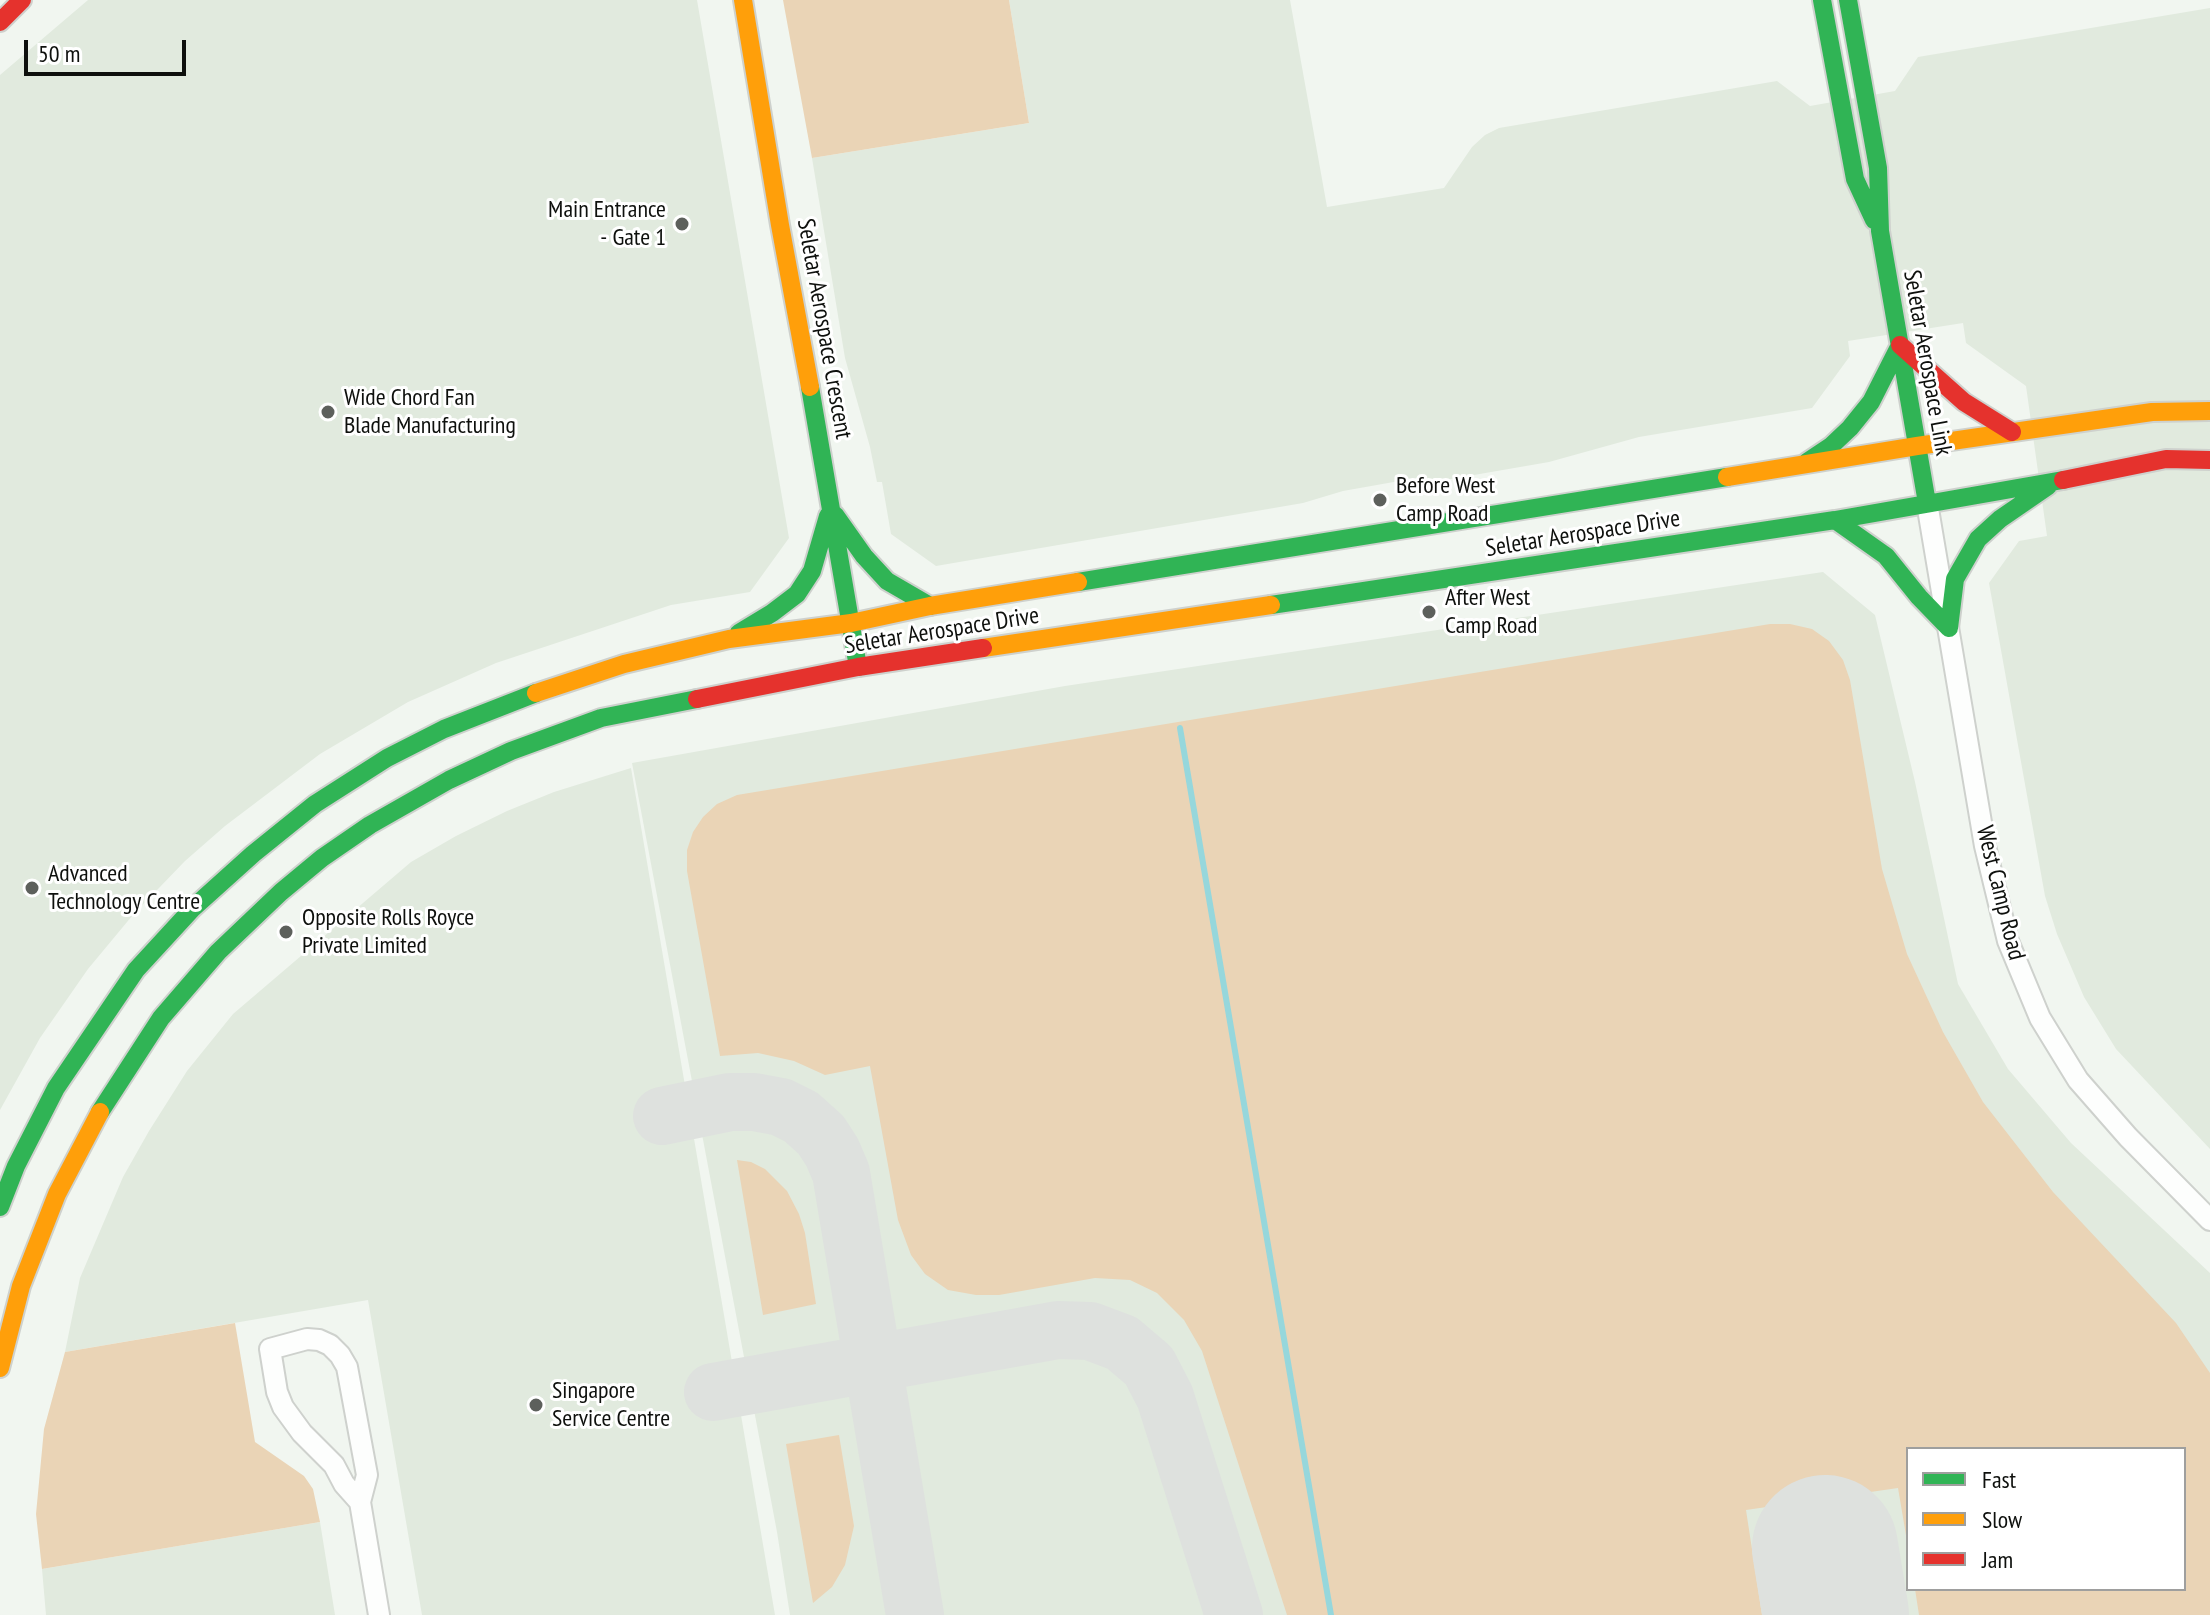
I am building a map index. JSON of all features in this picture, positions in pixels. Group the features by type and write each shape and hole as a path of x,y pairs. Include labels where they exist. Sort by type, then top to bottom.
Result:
{"street":[{"path":"0,24 22,0"},
{"path":"0,24 32,0"},
{"name":"Seletar Aerospace Crescent","path":"743,0 858,667"},
{"name":"Seletar Aerospace Link","path":"1848,0 1878,168 1880,231 1927,503"},
{"name":"Seletar Aerospace Link","path":"1823,9 1855,179 1880,231"},
{"path":"1803,464 1831,446 1850,428 1871,402 1900,345 1964,402 2012,432"},
{"name":"Seletar Aerospace Drive","path":"0,1207 16,1166 56,1088 136,970 193,908 315,804 387,758 444,729 512,701 624,664 729,639 851,623 930,606 1917,446 2152,412 2210,411"},
{"name":"Seletar Aerospace Drive","path":"0,1368 21,1286 57,1194 102,1108 161,1018 218,952 322,858 370,825 449,780 511,751 601,718 858,667 1835,520 2166,459 2210,460"},
{"path":"1949,628 1955,579 1978,539 2000,519 2056,481"},
{"name":"West Camp Road","path":"1927,503 1985,846 2008,941 2040,1018 2078,1080 2128,1137 2210,1220"},
{"path":"830,508 864,556 887,581 930,606"},
{"path":"729,639 797,594 812,571 830,508"},
{"path":"1835,520 1886,556 1949,628"},
{"path":"360,1502 344,1484 334,1465 302,1433 283,1407 277,1392 270,1349 307,1339 319,1340 330,1345 347,1367 367,1475 360,1502 379,1615"}],"shaded area":[{"path":"88,0 697,0 789,538 750,592 671,605 496,663 408,702 320,754 225,826 185,861 132,916 88,969 40,1038 0,1110 0,75"},
{"path":"783,0 1009,0 1029,123 812,158"},
{"path":"1009,0 1290,0 1327,207 1444,188 1472,147 1499,128 1777,81 1810,106 1895,91 1918,57 2210,8 2210,1149 2116,1049 2084,997 2057,934 2045,896 1989,583 2019,541 2047,536 2026,386 1966,343 1963,323 1848,341 1850,356 1812,408 1639,437 1549,462 1445,480 1405,480 1343,491 1303,503 936,566 891,534 882,482 877,482 845,358 812,158 1029,123"},
{"path":"1823,572 1875,615 1958,984 2008,1069 2071,1143 2210,1273 2210,1615 790,1615 632,763 1065,686"},
{"path":"1770,624 1812,629 1829,641 1843,660 1850,680 1882,869 1907,954 1943,1032 1983,1102 2053,1192 2176,1323 2210,1373 2210,1615 1919,1615 1915,1591 2186,1591 2186,1447 1906,1447 1906,1535 1898,1488 1746,1510 1762,1615 1287,1615 1202,1351 1184,1320 1157,1293 1130,1280 1095,1278 999,1295 948,1290 925,1274 911,1255 898,1220 870,1066 825,1075 794,1061 758,1053 720,1056 687,871 687,850 693,832 703,817 717,804 737,795"},
{"path":"631,768 775,1615 422,1615 368,1300 65,1352 80,1278 123,1177 149,1131 187,1071 233,1014 411,862 507,811 554,792"},
{"path":"737,1160 765,1169 787,1191 805,1233 816,1304 763,1315"},
{"path":"235,1323 255,1442 304,1476 313,1489 320,1522 42,1569 36,1514 44,1429 65,1352"},
{"path":"839,1435 854,1526 845,1565 832,1587 813,1603 786,1444"},
{"path":"320,1522 335,1615 46,1615 42,1569"}],"waterway":[{"path":"1180,728 1331,1615"}],"taxiway":[{"path":"662,1116 730,1102 781,1107 801,1117 821,1135 832,1152 841,1173 915,1615"},
{"path":"713,1392 1058,1330 1090,1331 1122,1343 1149,1366 1165,1397 1234,1615"}],"runway":[{"path":"1825,1548 1836,1615"}],"traffic: fast":[{"path":"1822,0 1855,179 1874,220"},
{"path":"1848,0 1878,168 1880,231 1927,503"},
{"path":"1807,462 1831,446 1871,402 1900,345"},
{"path":"810,387 858,667"},
{"path":"1078,582 1727,477"},
{"path":"1271,605 1835,520 2063,480"},
{"path":"1949,628 1955,579 1978,539 2000,519 2048,486"},
{"path":"835,515 864,556 887,581 930,606"},
{"path":"739,633 797,594 812,571 828,516"},
{"path":"1835,520 1886,556 1949,628"},
{"path":"0,1207 16,1166 56,1088 136,970 193,908 315,804 387,758 444,729 536,693"},
{"path":"100,1112 161,1018 218,952 322,858 370,825 449,780 511,751 601,718 697,699"}],"traffic: slow":[{"path":"743,0 810,387"},
{"path":"1727,477 2152,412 2210,411"},
{"path":"536,693 624,664 729,639 851,623 930,606 1078,582"},
{"path":"983,648 1271,605"},
{"path":"0,1368 21,1286 57,1194 100,1112"}],"traffic: jam":[{"path":"0,22 22,0"},
{"path":"1900,345 1964,402 2012,432"},
{"path":"2063,480 2166,459 2210,460"},
{"path":"697,699 858,667 983,648"}],"place":[{"name":"Main Entrance - Gate 1","path":"682,224"},
{"name":"Wide Chord Fan Blade Manufacturing","path":"328,412"},
{"name":"Before West Camp Road","path":"1380,500"},
{"name":"After West Camp Road","path":"1429,612"},
{"name":"Advanced Technology Centre","path":"32,888"},
{"name":"Opposite Rolls Royce Private Limited","path":"286,932"},
{"name":"Singapore Service Centre","path":"536,1405"}]}
